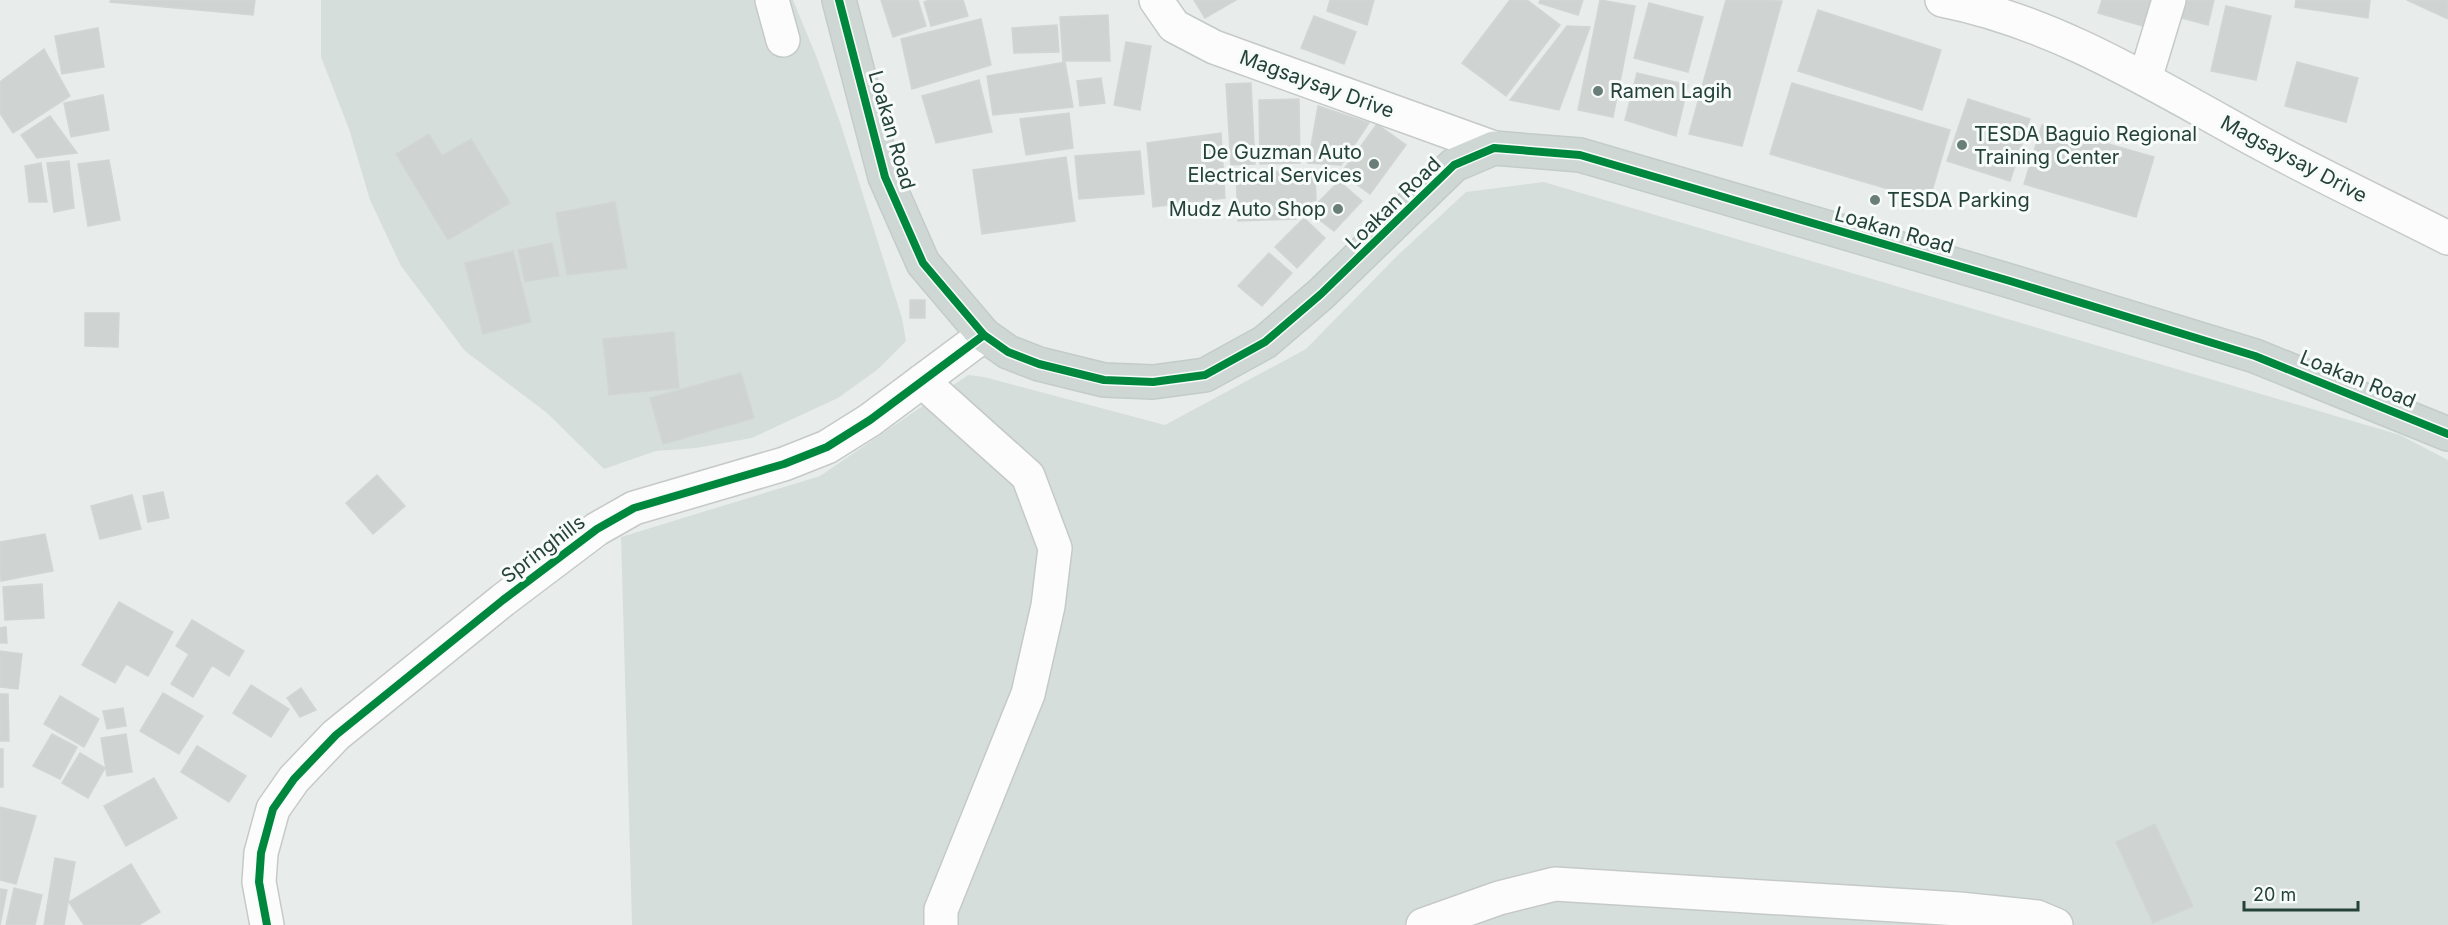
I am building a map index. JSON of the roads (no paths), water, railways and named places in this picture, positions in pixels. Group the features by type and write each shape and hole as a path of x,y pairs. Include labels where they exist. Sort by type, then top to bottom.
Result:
{"main road":[{"name":"Loakan Road","path":"839,0 885,177 923,263 984,335 1008,352 1039,364 1104,380 1153,381 1205,375 1265,342 1321,294 1454,165 1494,148 1580,155 2021,284 2255,356 2448,434"}],"street":[{"path":"772,0 783,40"},
{"name":"Magsaysay Drive","path":"1156,0 1174,26 1214,47 1494,148"},
{"name":"Magsaysay Drive","path":"1942,0 2066,38 2281,154 2448,238"},
{"path":"2145,79 2169,0"},
{"name":"Springhills","path":"267,925 259,882 261,853 273,809 294,779 336,735 503,600 597,529 634,508 784,464 827,447 870,420 984,335"},
{"path":"922,381 1028,476 1055,548 1048,606 1028,694 941,910 941,925"},
{"path":"1471,925 1555,884"},
{"path":"1423,925 1499,898 1555,884 1959,909 2037,917 2056,925"}],"place":[{"name":"Ramen Lagih","path":"1598,91"},
{"name":"TESDA Baguio Regional Training Center","path":"1962,145"},
{"name":"De Guzman Auto Electrical Services","path":"1374,164"},
{"name":"TESDA Parking","path":"1875,200"},
{"name":"Mudz Auto Shop","path":"1338,209"}]}
